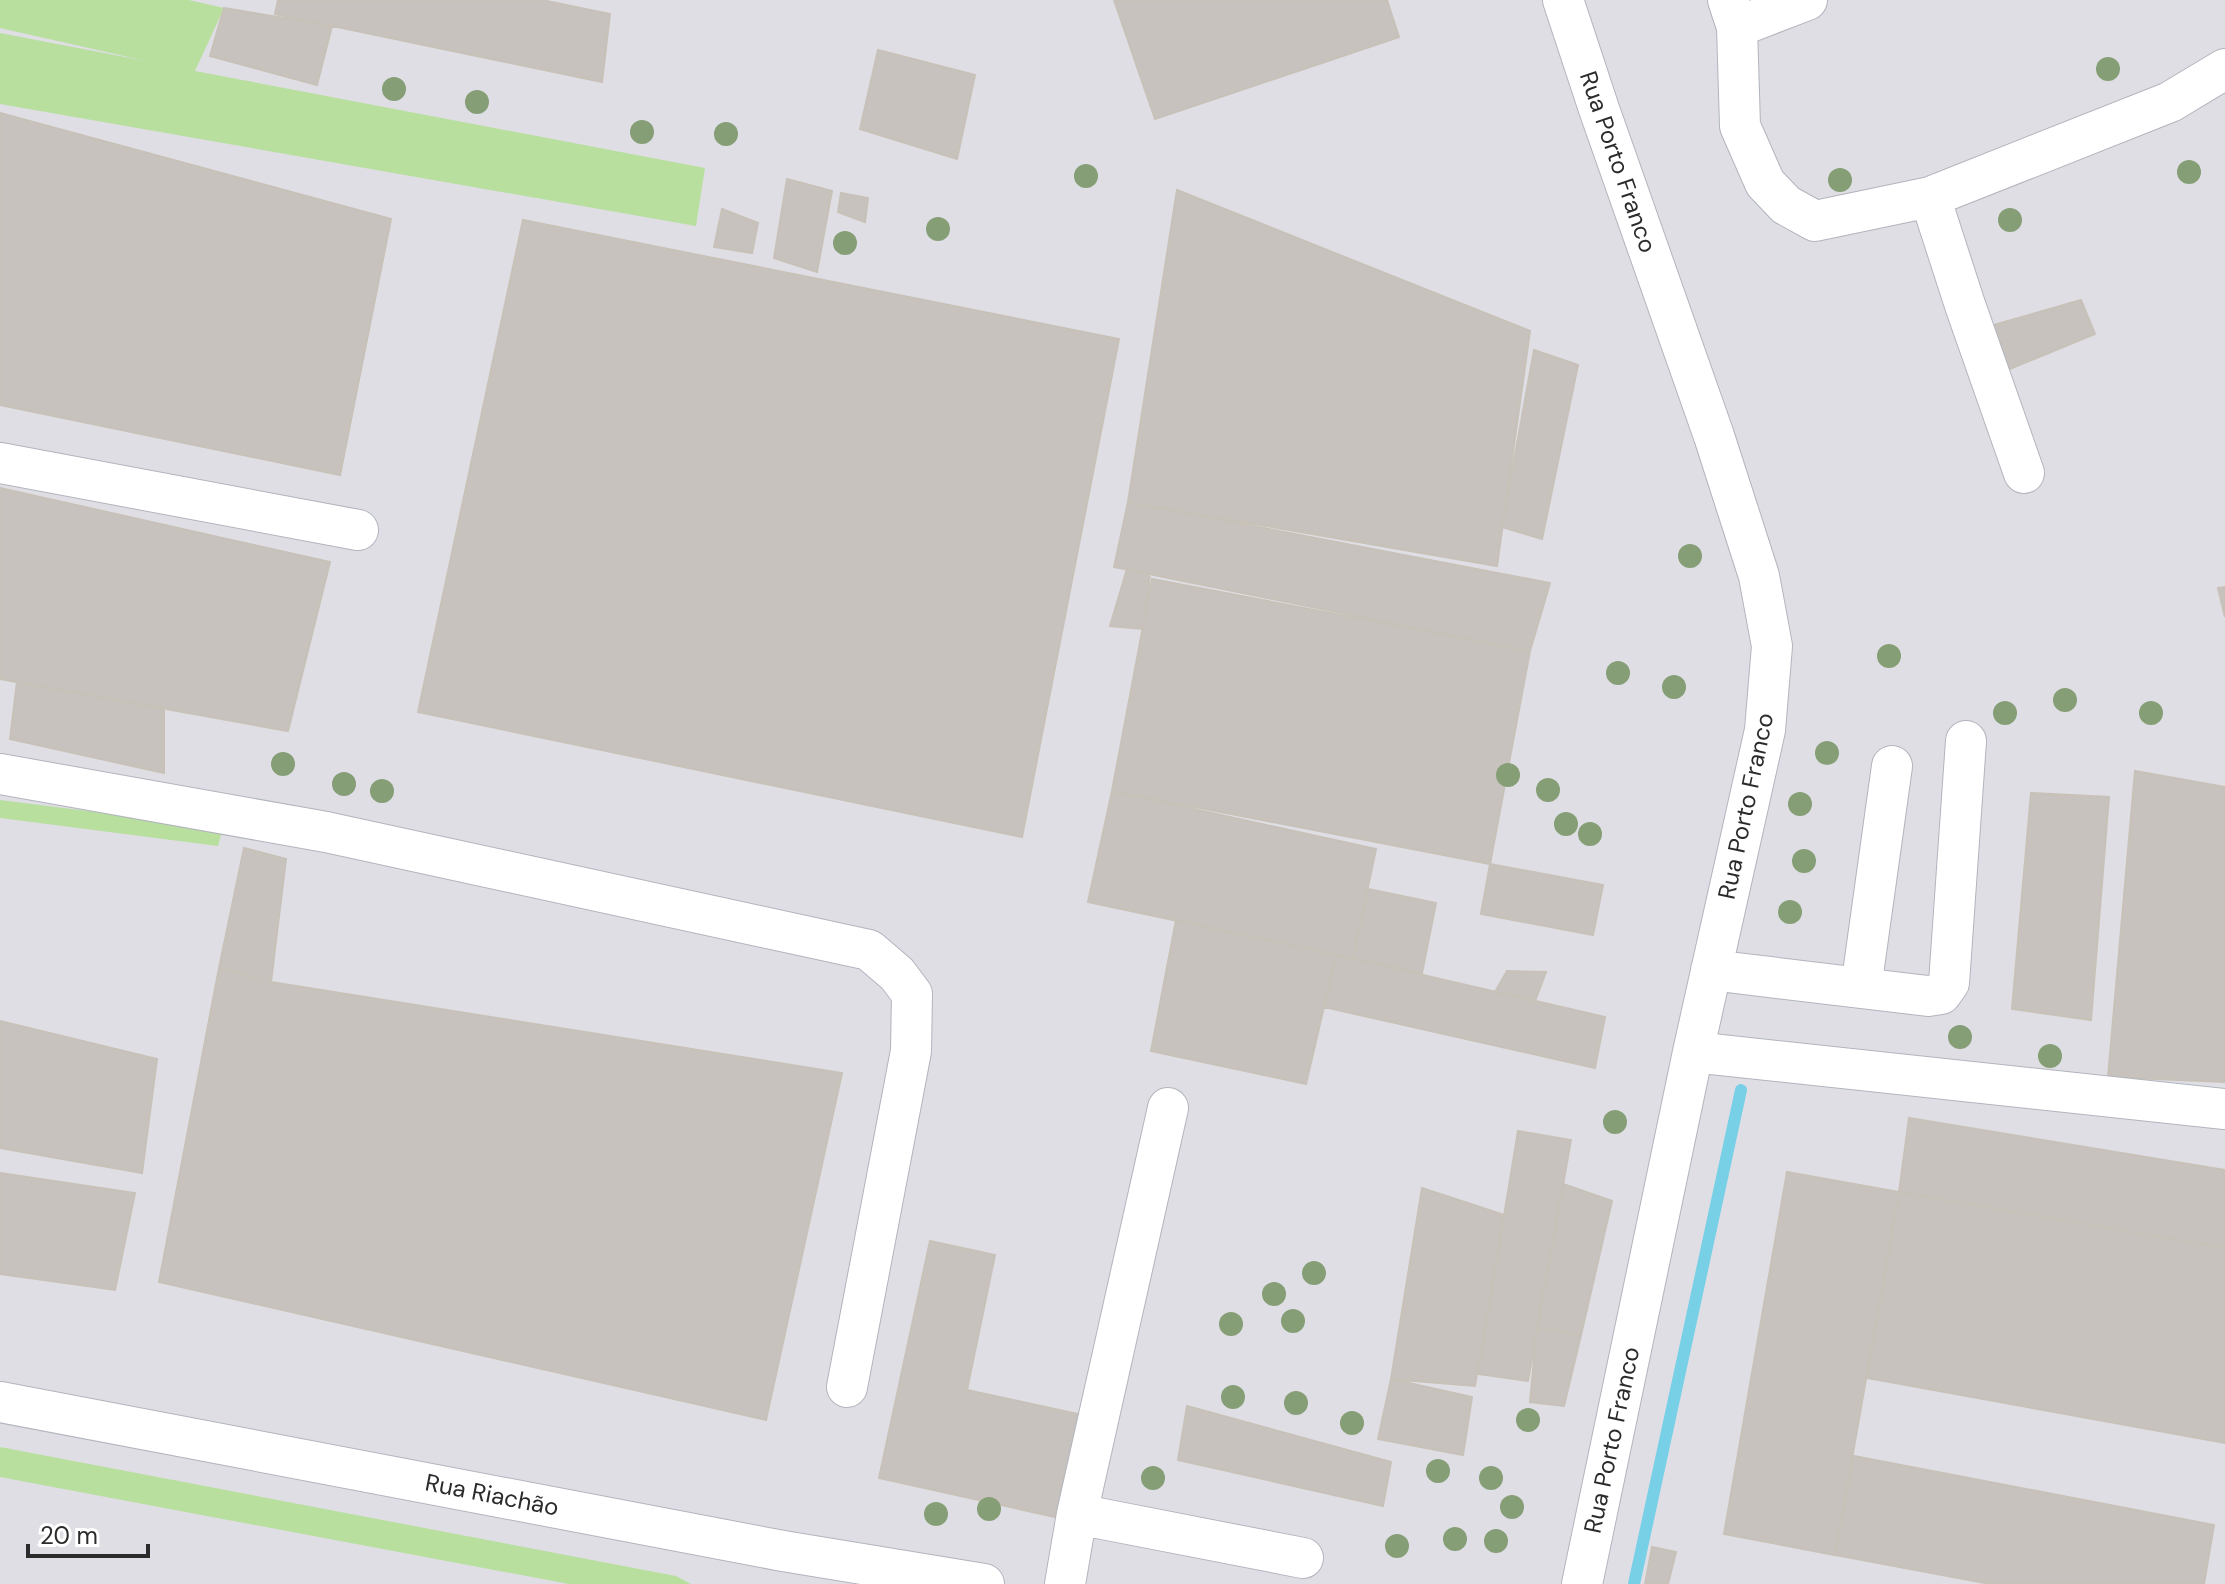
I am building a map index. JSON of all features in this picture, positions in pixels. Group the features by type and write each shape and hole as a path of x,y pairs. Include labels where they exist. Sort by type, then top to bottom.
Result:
{"street":[{"name":"Rua Porto Franco","path":"1563,0 1746,534 1759,576 1772,646 1765,730 1693,1052 1582,1584"},
{"path":"1807,0 1733,14 1740,126 1765,183 1786,205 1815,221 1930,197 2170,102 2225,69"},
{"path":"1930,197 2024,473"},
{"path":"0,463 358,530"},
{"path":"1711,970 1928,996 1941,994 1949,983 1966,741"},
{"path":"1861,988 1892,766"},
{"path":"0,774 326,832 869,950 897,974 912,994 911,1051 847,1387"},
{"path":"1693,1052 2225,1109"},
{"path":"1065,1584 1077,1514 1168,1108"},
{"name":"Rua Riachão","path":"0,1402 781,1568 984,1584"},
{"path":"1077,1514 1303,1558"}],"shaded area":[{"path":"0,0 2225,0 2225,1584 0,1584"}],"green space":[{"path":"0,0 189,0 224,8 195,71 705,168 696,226 0,104 0,33 146,61 0,28"},
{"path":"0,800 223,828 218,846 0,818"},
{"path":"0,1447 676,1576 691,1584 569,1584 0,1477"}],"building":[{"path":"278,0 542,0 610,14 602,82 275,14"},
{"path":"1114,0 1387,0 1399,37 1155,119"},
{"path":"224,8 332,26 317,85 210,56"},
{"path":"878,50 975,75 957,159 860,129"},
{"path":"0,113 391,219 340,475 0,405"},
{"path":"787,179 832,191 817,272 774,258"},
{"path":"1177,190 1530,331 1497,566 1128,502"},
{"path":"841,193 868,198 865,222 838,212"},
{"path":"722,209 758,223 752,253 714,247"},
{"path":"523,220 1119,339 1022,837 418,712"},
{"path":"2081,300 2095,334 2000,373 1994,325"},
{"path":"1534,350 1578,365 1542,539 1502,527"},
{"path":"0,488 330,562 288,731 0,679"},
{"path":"1128,502 1550,583 1530,651 1114,567"},
{"path":"1127,569 1150,574 1143,629 1110,626"},
{"path":"1152,579 1530,651 1490,864 1112,791"},
{"path":"2225,587 2225,617 2218,588"},
{"path":"17,682 164,708 164,773 10,739"},
{"path":"2135,771 2225,787 2225,1082 2108,1077"},
{"path":"1112,791 1376,849 1353,958 1088,902"},
{"path":"2031,793 2109,797 2091,1020 2012,1009"},
{"path":"244,848 286,859 271,982 219,968"},
{"path":"1490,864 1603,885 1593,935 1481,914"},
{"path":"1368,889 1436,903 1422,973 1353,958"},
{"path":"1176,920 1336,955 1306,1084 1151,1051"},
{"path":"1336,955 1605,1017 1595,1068 1324,1007"},
{"path":"219,968 271,982 842,1073 766,1420 159,1282"},
{"path":"1507,971 1546,972 1535,1001 1495,992"},
{"path":"0,1021 157,1059 142,1173 0,1148"},
{"path":"1909,1118 2225,1170 2225,1248 1899,1192"},
{"path":"1518,1131 1571,1140 1528,1381 1478,1374"},
{"path":"1787,1172 1899,1192 1835,1555 1724,1534"},
{"path":"0,1173 135,1193 115,1290 0,1274"},
{"path":"1563,1184 1612,1201 1581,1335 1537,1327"},
{"path":"1422,1188 1504,1215 1475,1386 1391,1379"},
{"path":"1899,1192 2225,1248 2225,1443 1867,1378"},
{"path":"930,1241 995,1255 967,1390 1087,1416 1064,1519 879,1478"},
{"path":"1537,1327 1581,1335 1564,1406 1530,1402"},
{"path":"1391,1379 1472,1397 1463,1455 1378,1439"},
{"path":"1187,1406 1391,1462 1383,1506 1178,1460"},
{"path":"1854,1456 2214,1525 2204,1584 1990,1584 1835,1555"},
{"path":"1652,1547 1676,1552 1668,1584 1645,1584"}],"waterway":[{"path":"1634,1584 1741,1090"}]}
